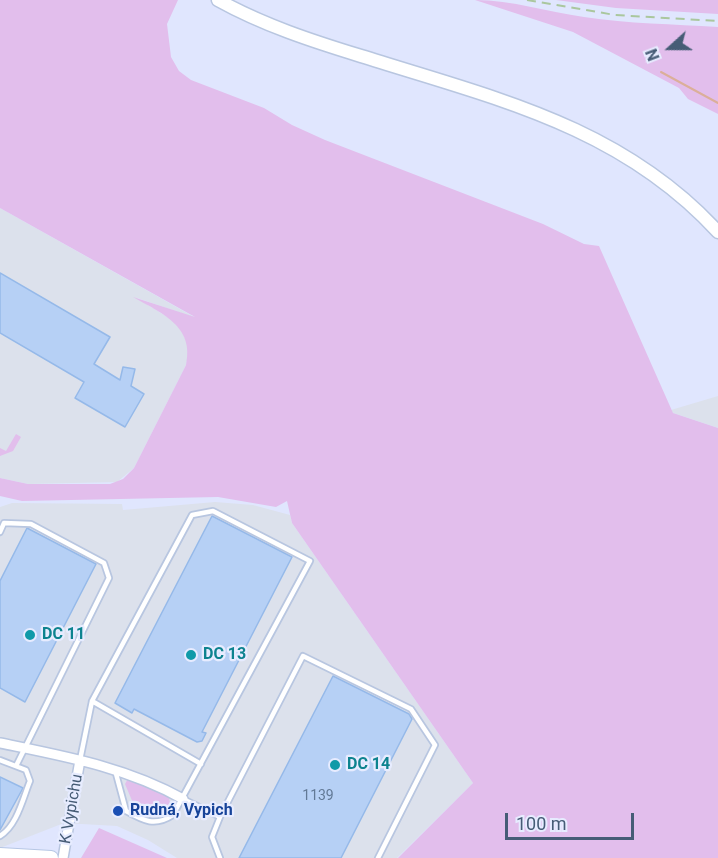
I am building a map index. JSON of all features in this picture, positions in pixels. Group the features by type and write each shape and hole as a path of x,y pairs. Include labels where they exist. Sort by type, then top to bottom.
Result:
{"main road":[{"path":"0,855 51,858"}],"street":[{"path":"218,0 312,41 564,123 608,145 659,177 694,206 718,232"},
{"name":"K Vypichu","path":"0,743 80,760 143,778 183,799"},
{"name":"K Vypichu","path":"63,858 80,760"}],"lane":[{"path":"80,760 92,701 192,515 213,511 310,561 173,815 162,823 147,822 126,811 115,770"},
{"path":"0,532 4,523 31,524 104,563 110,578 16,766"},
{"path":"220,858 212,837 220,817 303,656 411,709 435,745 378,858"},
{"path":"92,701 201,764"},
{"path":"0,760 26,770 30,781 17,814 6,833 0,836"},
{"path":"183,799 220,817"}],"shaded area":[{"path":"0,0 178,0 167,24 171,57 179,71 191,80 264,108 292,125 325,140 543,224 584,244 599,246 673,413 718,428 718,858 398,858 473,783 292,523 287,501 276,507 218,497 22,501 0,496 0,478 28,484 110,484 123,479 134,468 186,365 187,352 181,331 173,322 133,297 195,317 0,208"},
{"path":"475,0 503,2 601,19 718,27 718,114 688,99 679,88 573,32"},
{"path":"556,0 718,0 718,14 616,8"},
{"path":"0,208 196,318 137,298 181,328 188,346 188,355 186,365 134,468 117,482 28,484 0,478"},
{"path":"718,396 718,428 673,413 671,410"},
{"path":"16,434 21,437 13,451 0,456 0,448 6,451"},
{"path":"215,502 253,505 290,515 292,523 473,783 397,858 177,858 148,840 117,826 64,823 0,848 0,507 12,503 122,504 123,510"},
{"path":"129,777 168,794 171,807 169,812 153,817 136,810 125,784"},
{"path":"99,828 167,858 81,858"}],"building":[{"path":"0,273 110,337 94,364 120,380 123,367 135,369 131,386 144,394 125,427 75,398 84,382 0,333"},
{"name":"DC 13","path":"212,516 292,557 202,732 206,733 202,741 197,742 134,709 132,713 115,703"},
{"name":"DC 11","path":"27,528 96,564 25,702 0,688 0,581"},
{"name":"DC 14","path":"333,676 409,714 412,719 341,858 239,858"},
{"path":"0,777 23,788 0,830"}],"waterway":[{"path":"661,72 718,103"}],"railway":[{"path":"527,0 615,15 718,21"}],"place":[{"name":"DC 11","path":"30,635"},
{"name":"DC 13","path":"191,655"},
{"name":"DC 14","path":"335,765"},
{"name":"Rudná, Vypich","path":"118,811"}]}
